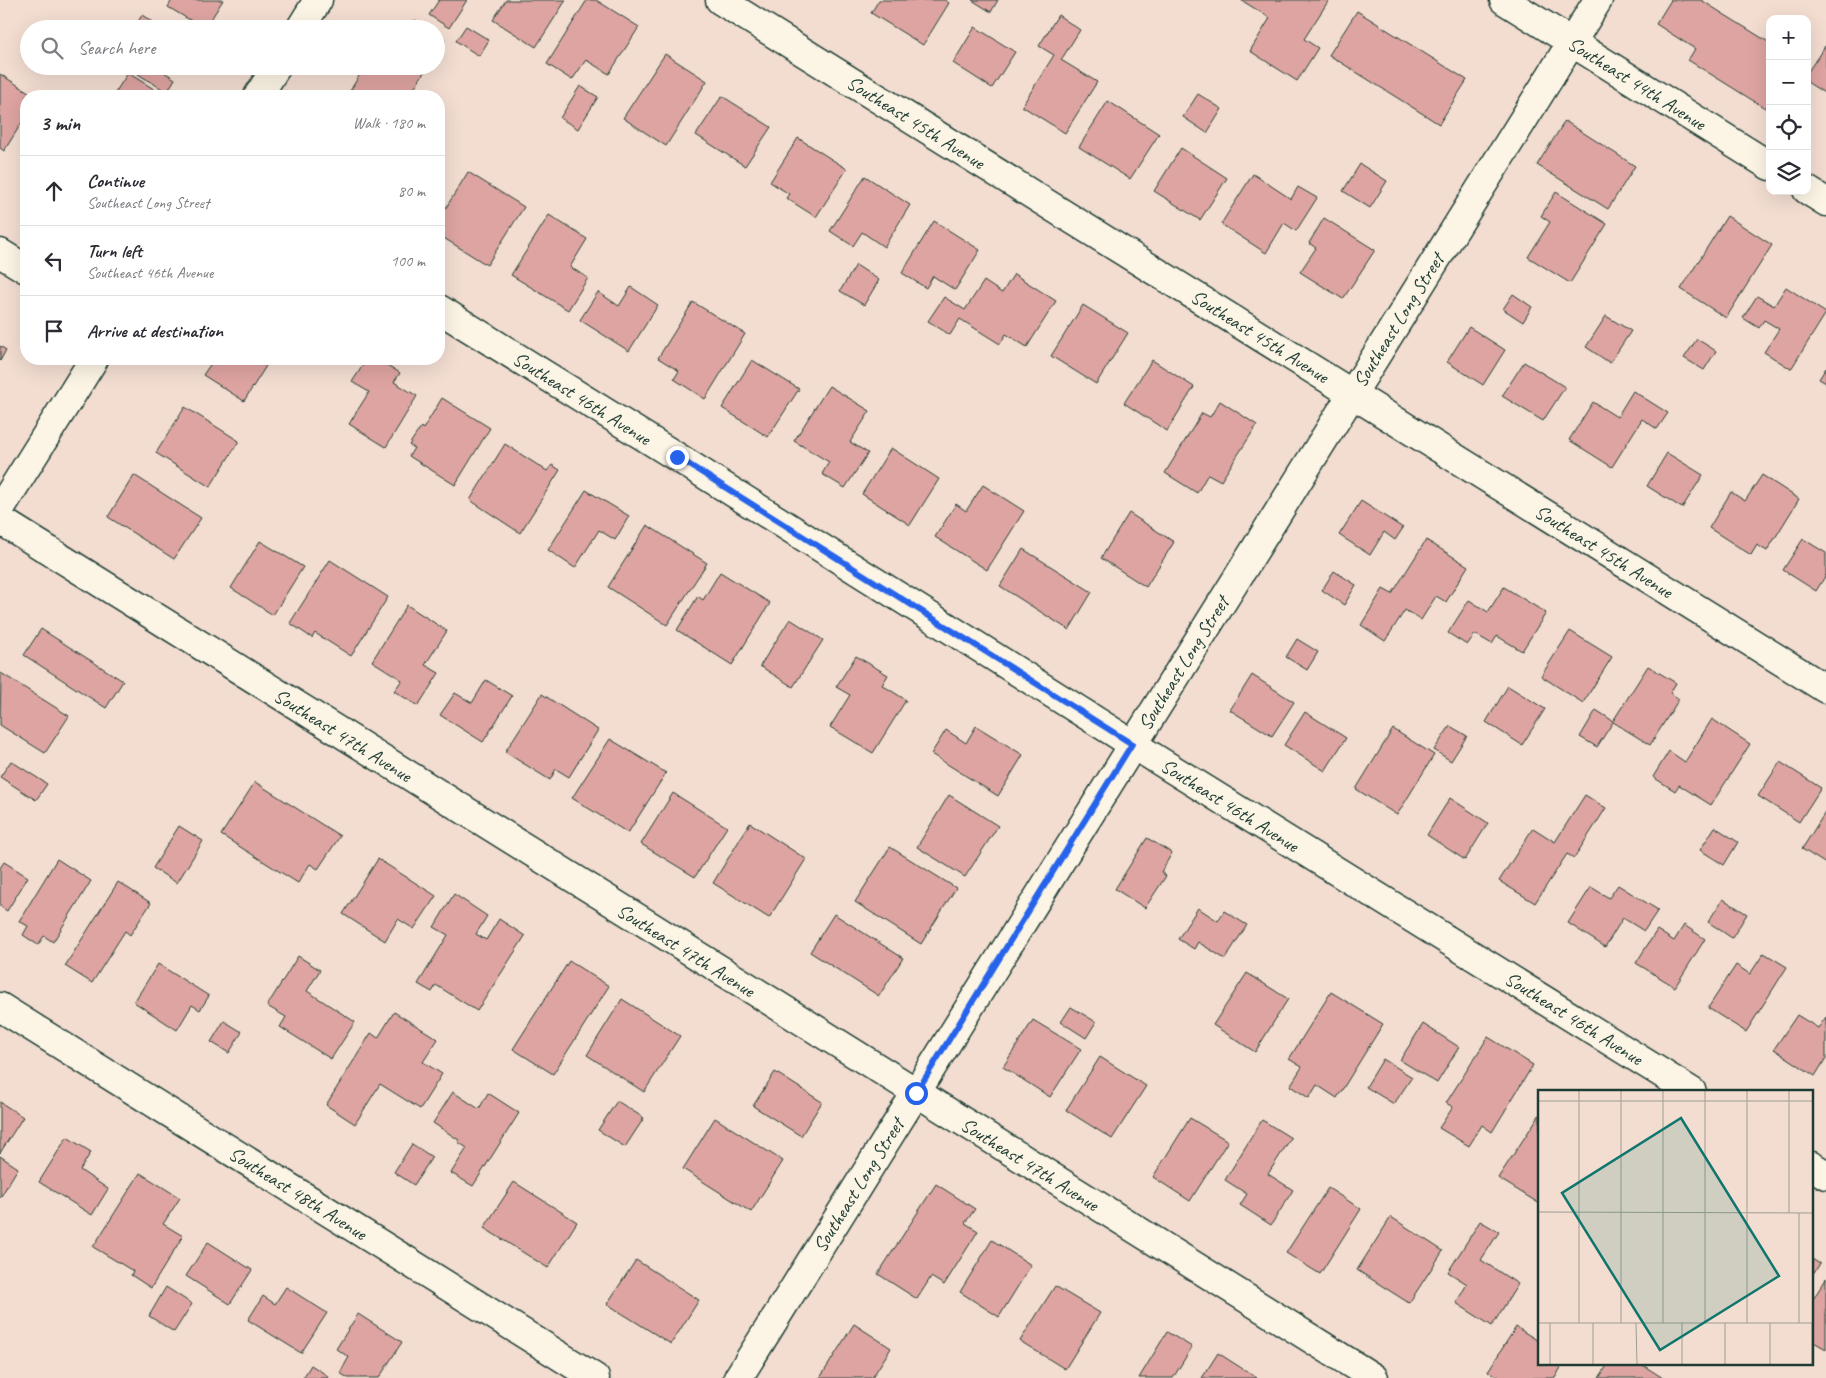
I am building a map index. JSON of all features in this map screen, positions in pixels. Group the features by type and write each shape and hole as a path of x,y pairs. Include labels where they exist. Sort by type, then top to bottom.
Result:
{"street":[{"path":"306,20 318,0"},
{"name":"Southeast 45th Avenue","path":"720,0 1826,689"},
{"name":"Southeast 44th Avenue","path":"1504,0 1766,163"},
{"name":"Southeast Long Street","path":"738,1378 1598,0"},
{"path":"262,90 271,75"},
{"path":"1811,193 1826,202"},
{"path":"0,253 20,265"},
{"name":"Southeast 46th Avenue","path":"445,313 1132,744 1689,1090"},
{"path":"0,509 90,365"},
{"name":"Southeast 47th Avenue","path":"0,520 1374,1378"},
{"name":"Southeast 48th Avenue","path":"0,1007 595,1378"},
{"path":"1814,1167 1826,1175"}],"building":[{"path":"172,0 223,0 211,20 190,20 168,7"},
{"path":"439,0 467,0 449,28 445,25 445,20 437,20 429,15"},
{"path":"506,0 566,0 536,47 493,20"},
{"path":"587,0 596,0 639,27 609,74 586,60 572,80 547,64"},
{"path":"879,0 945,0 949,3 923,45 871,13"},
{"path":"972,0 998,0 991,12"},
{"path":"1241,0 1329,0 1304,39 1318,48 1297,81 1250,51 1270,18"},
{"path":"1671,0 1701,0 1766,41 1766,107 1765,108 1688,60 1695,49 1656,24"},
{"path":"1357,11 1467,80 1439,124 1329,55"},
{"path":"142,15 150,20 139,20"},
{"path":"1058,15 1080,30 1061,60 1097,82 1065,133 1022,106 1054,55 1039,46"},
{"path":"466,26 489,40 479,56 456,41"},
{"path":"975,27 1015,52 992,88 953,63"},
{"path":"1825,46 1826,94 1811,85 1811,67"},
{"path":"665,54 707,81 666,146 623,118"},
{"path":"0,74 25,90 20,90 20,126 4,151 0,148"},
{"path":"127,75 131,75 155,90 117,90"},
{"path":"140,75 169,75 175,79 168,90 164,90"},
{"path":"360,75 422,75 413,90 351,90"},
{"path":"580,86 598,97 578,129 560,118"},
{"path":"1198,94 1222,109 1207,133 1183,117"},
{"path":"722,96 771,127 745,166 696,135"},
{"path":"1108,101 1159,134 1130,179 1079,147"},
{"path":"1565,121 1635,166 1608,209 1537,165"},
{"path":"798,138 847,169 816,217 786,198 789,194 770,182"},
{"path":"1181,148 1227,178 1200,220 1154,191"},
{"path":"1360,164 1387,181 1370,208 1343,191"},
{"path":"468,172 524,207 487,265 445,239 445,209"},
{"path":"1253,174 1291,199 1298,187 1317,198 1296,231 1284,223 1266,253 1221,224"},
{"path":"865,176 910,205 884,247 862,232 853,246 830,231"},
{"path":"1556,192 1607,224 1570,283 1528,257 1550,222 1541,216"},
{"path":"549,215 587,239 570,267 588,278 568,310 511,275"},
{"path":"1727,216 1772,245 1726,318 1681,289"},
{"path":"1324,218 1375,250 1343,299 1300,272 1316,248 1309,243"},
{"path":"934,221 980,250 955,290 933,276 926,288 902,273"},
{"path":"856,265 879,280 864,305 840,291"},
{"path":"1014,274 1056,301 1027,347 1006,334 1000,344 960,319 950,335 928,321 944,297 965,310 984,281 1002,293"},
{"path":"631,287 658,305 629,351 580,320 598,292 619,306"},
{"path":"1786,287 1826,313 1791,369 1764,352 1779,329 1764,320 1759,328 1743,318 1757,296 1774,306"},
{"path":"1513,294 1532,307 1523,322 1503,309"},
{"path":"693,302 745,334 705,399 674,379 679,371 658,358"},
{"path":"1083,305 1128,333 1096,384 1051,356"},
{"path":"1606,316 1631,331 1610,363 1586,347"},
{"path":"1469,327 1505,350 1483,385 1447,362"},
{"path":"1697,339 1716,351 1704,370 1684,358"},
{"path":"0,346 6,350 0,361"},
{"path":"752,360 799,389 768,437 722,408"},
{"path":"1152,360 1194,387 1167,431 1124,403"},
{"path":"1524,362 1565,387 1543,421 1502,396"},
{"path":"210,365 266,366 244,401 203,375"},
{"path":"363,365 387,365 400,373 394,382 417,396 386,447 349,424 369,392 352,382"},
{"path":"1826,368 1826,383 1819,379"},
{"path":"829,386 870,411 850,442 868,453 845,488 822,474 829,462 794,441"},
{"path":"1633,391 1668,413 1657,429 1642,419 1612,467 1569,440 1593,402 1617,417"},
{"path":"442,398 490,428 455,485 409,456 414,448 409,445 421,427 423,429"},
{"path":"1220,401 1257,425 1221,481 1208,474 1197,493 1165,473 1202,413 1210,417"},
{"path":"185,407 239,441 210,487 156,453"},
{"path":"505,444 547,471 552,465 560,470 520,533 470,500"},
{"path":"891,448 939,479 910,525 862,494"},
{"path":"1667,453 1703,475 1682,508 1647,486"},
{"path":"134,475 201,518 174,559 108,517"},
{"path":"1762,475 1799,499 1767,551 1757,545 1751,555 1709,528 1731,492 1745,501"},
{"path":"983,485 1024,511 987,570 935,537 956,504 966,511"},
{"path":"586,490 629,516 615,540 599,530 575,568 548,550"},
{"path":"1361,501 1403,528 1395,540 1384,532 1370,555 1339,535"},
{"path":"1129,513 1174,542 1146,587 1101,558"},
{"path":"647,525 707,563 667,625 608,587"},
{"path":"1803,539 1826,553 1826,575 1816,591 1783,570"},
{"path":"1426,540 1468,566 1446,602 1436,596 1421,620 1405,610 1385,641 1361,625 1383,589 1392,594"},
{"path":"260,541 303,567 273,615 231,588"},
{"path":"1023,549 1092,592 1069,630 1000,586"},
{"path":"330,560 388,597 351,656 315,633 312,638 290,623"},
{"path":"1334,571 1356,585 1344,605 1322,590"},
{"path":"720,572 770,603 732,665 677,630 698,596 703,600"},
{"path":"1504,587 1546,613 1522,651 1497,636 1492,644 1475,634 1467,645 1448,633 1469,600 1488,612"},
{"path":"407,605 447,631 425,665 439,673 418,706 394,691 402,680 372,661"},
{"path":"790,619 823,640 793,687 760,666"},
{"path":"41,629 123,681 106,708 24,655"},
{"path":"1570,631 1612,657 1583,703 1541,676"},
{"path":"1297,639 1318,652 1307,670 1286,657"},
{"path":"856,656 888,675 882,685 906,700 873,753 830,727 850,695 836,687"},
{"path":"1648,666 1676,683 1670,693 1679,699 1650,745 1613,722 1597,747 1580,737 1596,710 1613,721"},
{"path":"1,673 69,716 45,753 0,725"},
{"path":"1252,675 1294,702 1272,736 1230,710"},
{"path":"486,680 512,696 483,742 440,715 455,693 472,703"},
{"path":"1508,686 1545,709 1522,745 1486,722"},
{"path":"542,694 598,730 569,777 556,769 550,780 505,752"},
{"path":"1305,712 1346,738 1325,771 1284,745"},
{"path":"1712,719 1750,744 1711,805 1679,785 1675,791 1653,777 1669,751 1685,762"},
{"path":"976,726 1023,755 998,796 931,754 946,730 966,743"},
{"path":"1450,726 1467,736 1451,761 1434,750"},
{"path":"1393,729 1434,755 1397,815 1356,789"},
{"path":"610,739 666,773 628,833 572,798"},
{"path":"11,761 47,784 36,800 0,777"},
{"path":"1780,762 1821,788 1799,822 1758,796"},
{"path":"255,782 340,836 318,869 310,864 298,883 221,835"},
{"path":"673,793 727,827 695,877 641,844"},
{"path":"949,795 998,826 965,877 917,847"},
{"path":"1585,795 1606,808 1574,858 1567,854 1535,903 1499,881 1533,828 1555,842"},
{"path":"1450,798 1488,823 1465,860 1427,835"},
{"path":"1826,811 1826,864 1802,849"},
{"path":"750,823 806,859 769,918 713,883"},
{"path":"179,826 203,841 177,883 153,868"},
{"path":"1715,827 1738,842 1724,865 1700,850"},
{"path":"1147,838 1172,853 1161,872 1166,876 1145,908 1115,889"},
{"path":"890,847 956,888 921,944 855,902"},
{"path":"57,859 91,881 53,942 44,936 38,945 23,935 28,926 19,921"},
{"path":"378,859 436,896 414,929 398,919 385,941 343,914"},
{"path":"4,862 28,877 7,911 0,906 0,868"},
{"path":"118,882 151,903 130,935 125,931 92,983 65,966"},
{"path":"1618,885 1658,910 1644,931 1623,918 1605,947 1568,923 1591,887 1609,898"},
{"path":"454,894 487,916 476,934 486,940 499,919 525,936 477,1011 436,985 432,992 418,984 448,935 434,927"},
{"path":"1723,899 1747,914 1732,938 1708,922"},
{"path":"1198,908 1218,921 1224,911 1247,925 1225,959 1198,942 1194,949 1178,939"},
{"path":"834,914 903,958 879,996 810,952"},
{"path":"1684,925 1705,939 1675,987 1636,963 1657,930 1674,941"},
{"path":"1764,953 1787,967 1746,1032 1708,1008 1736,965 1750,974"},
{"path":"298,956 320,970 307,991 355,1022 331,1059 280,1027 286,1017 267,1006"},
{"path":"569,961 609,986 553,1074 513,1049"},
{"path":"158,964 209,996 200,1010 192,1005 177,1030 134,1002"},
{"path":"1247,973 1288,999 1255,1052 1213,1025"},
{"path":"1331,992 1383,1024 1337,1098 1317,1085 1309,1098 1290,1086 1302,1067 1289,1059"},
{"path":"622,999 680,1036 644,1092 587,1055"},
{"path":"1071,1007 1096,1022 1086,1038 1061,1022"},
{"path":"394,1012 438,1039 423,1062 442,1074 420,1109 380,1084 355,1124 326,1105 371,1033 378,1038"},
{"path":"1797,1015 1818,1028 1826,1017 1826,1058 1815,1076 1774,1049"},
{"path":"1033,1020 1081,1049 1050,1097 1003,1067"},
{"path":"224,1021 242,1032 229,1053 211,1042"},
{"path":"1423,1024 1459,1047 1437,1083 1400,1060"},
{"path":"1488,1037 1533,1065 1492,1132 1482,1125 1469,1146 1439,1128 1453,1107 1446,1103"},
{"path":"1100,1057 1146,1086 1112,1139 1066,1110"},
{"path":"1383,1059 1412,1077 1394,1104 1366,1087"},
{"path":"775,1072 822,1102 801,1136 753,1106"},
{"path":"453,1092 479,1109 488,1093 519,1113 473,1186 451,1173 467,1148 458,1142 459,1140 433,1123"},
{"path":"617,1101 644,1118 625,1147 598,1130"},
{"path":"0,1102 23,1117 0,1153"},
{"path":"1538,1117 1538,1203 1498,1178"},
{"path":"715,1118 783,1161 751,1212 683,1169"},
{"path":"1190,1118 1228,1141 1190,1201 1153,1177"},
{"path":"1262,1120 1291,1138 1268,1174 1293,1190 1271,1225 1240,1205 1247,1194 1225,1180"},
{"path":"67,1137 91,1152 80,1170 108,1189 92,1215 39,1182"},
{"path":"412,1144 432,1157 414,1185 394,1172"},
{"path":"0,1156 18,1168 0,1198"},
{"path":"140,1173 180,1198 163,1224 183,1236 151,1288 131,1275 133,1271 93,1247"},
{"path":"514,1182 577,1222 548,1268 484,1228"},
{"path":"936,1184 975,1209 965,1223 978,1231 944,1285 931,1277 917,1299 878,1274"},
{"path":"1328,1188 1361,1209 1320,1274 1286,1253"},
{"path":"1391,1217 1443,1251 1409,1303 1357,1270"},
{"path":"1480,1221 1499,1232 1481,1260 1518,1284 1492,1326 1456,1303 1467,1284 1448,1272"},
{"path":"992,1240 1031,1265 999,1317 960,1292"},
{"path":"208,1242 252,1270 230,1304 186,1276"},
{"path":"636,1260 699,1300 671,1344 607,1304"},
{"path":"1814,1260 1820,1264 1814,1272"},
{"path":"1826,1278 1826,1349 1814,1342 1814,1298"},
{"path":"1055,1286 1100,1313 1065,1369 1020,1341"},
{"path":"166,1287 192,1304 174,1332 149,1316"},
{"path":"286,1287 327,1313 301,1353 248,1320 263,1296 275,1304"},
{"path":"358,1314 402,1342 379,1378 348,1378 340,1373 349,1357 336,1349"},
{"path":"854,1324 891,1348 872,1378 820,1378"},
{"path":"1516,1327 1538,1341 1538,1366 1562,1366 1555,1378 1500,1378 1488,1371"},
{"path":"1167,1332 1192,1347 1173,1378 1139,1378"},
{"path":"1218,1353 1257,1378 1202,1378"},
{"path":"311,1365 328,1376 327,1378 303,1378"},
{"path":"1607,1366 1644,1366 1663,1378 1599,1378"}],"route":[{"path":"677,457 1132,744 916,1093"}]}
